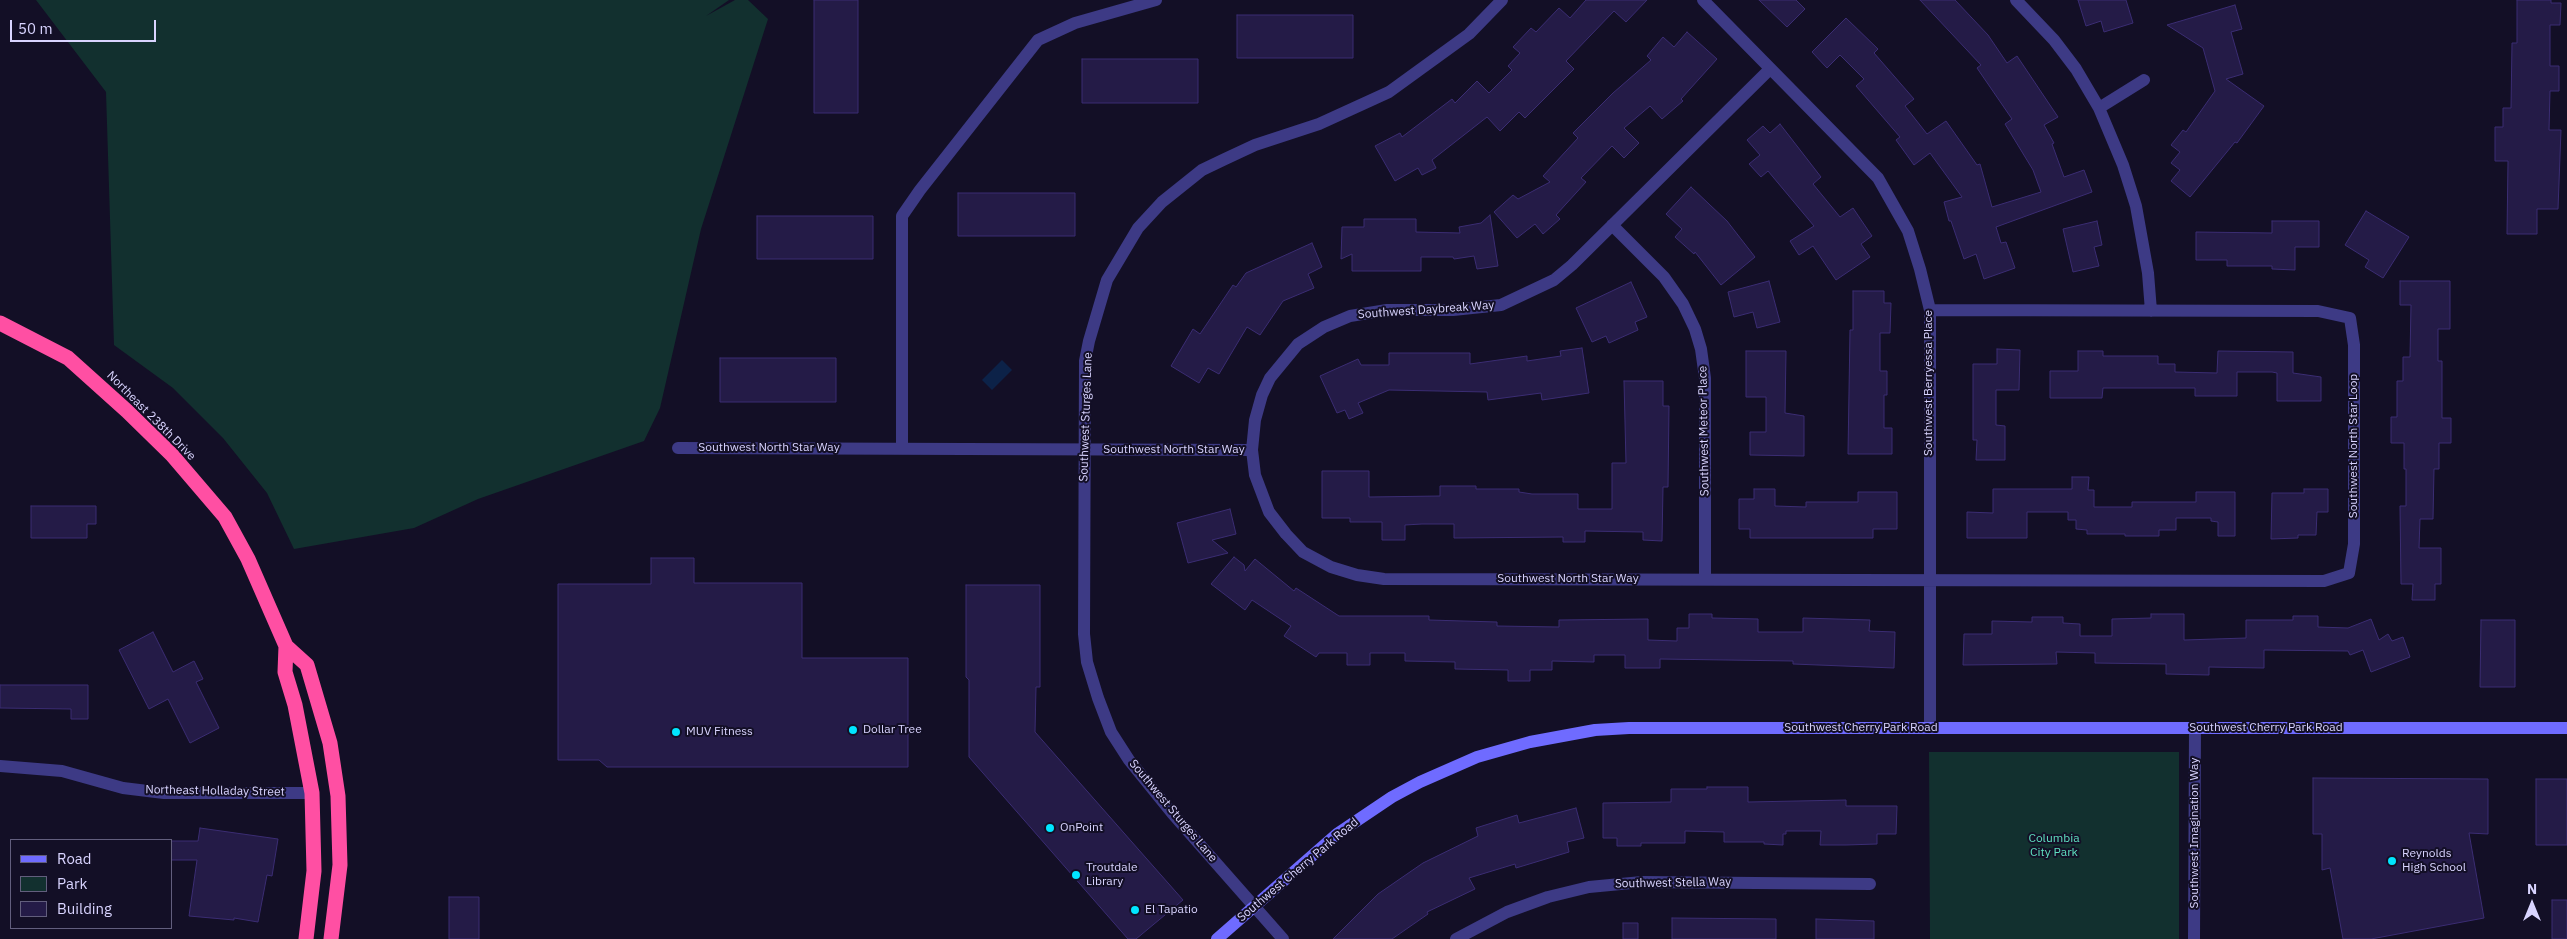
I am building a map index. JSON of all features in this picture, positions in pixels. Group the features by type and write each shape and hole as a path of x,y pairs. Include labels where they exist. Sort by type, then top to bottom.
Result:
{"highway":[{"name":"Northeast 238th Drive","path":"0,323 68,358 172,455 224,517 248,559 286,646 307,665 317,693 330,743 338,796 340,865 332,939"},
{"name":"Northeast 238th Drive","path":"286,646 285,672 295,706 312,792 314,871 306,939"}],"main road":[{"name":"Southwest Cherry Park Road","path":"1217,939 1337,834 1392,797 1420,782 1477,757 1530,742 1595,730 1629,728 2567,728"}],"street":[{"path":"902,448 902,216 920,190 1038,40 1075,23 1156,0"},
{"name":"Southwest Berryessa Place","path":"1703,0 1878,178 1908,231 1920,269 1930,310 1930,728"},
{"path":"2016,0 2054,40 2076,69 2099,108 2123,165 2136,206 2148,273 2151,311"},
{"name":"Southwest Sturges Lane","path":"1283,939 1172,813 1129,760 1111,732 1087,662 1084,634 1085,361 1096,311 1106,280 1138,228 1162,202 1202,170 1255,145 1319,124 1388,92 1469,34 1494,3"},
{"name":"Southwest Daybreak Way","path":"1252,450 1255,420 1262,395 1270,378 1298,344 1324,327 1350,316 1368,312 1453,310 1501,304 1554,280 1770,69"},
{"path":"2099,108 2144,80"},
{"name":"Southwest Meteor Place","path":"1612,225 1664,277 1683,304 1702,349 1705,378 1705,578"},
{"name":"Southwest North Star Loop","path":"1929,580 2324,581 2349,573 2354,544 2354,345 2350,318 2318,311 1930,310"},
{"name":"Southwest North Star Way","path":"678,448 1252,450 1255,475 1262,496 1269,512 1286,534 1304,552 1331,567 1357,575 1384,579 1705,578 1929,580"},
{"name":"Southwest Imagination Way","path":"2194,939 2195,728"},
{"name":"Northeast Holladay Street","path":"0,766 62,771 124,788 164,792 312,792"},
{"name":"Southwest Stella Way","path":"1456,939 1507,912 1548,897 1612,884 1642,882 1870,884"}],"green space":[{"path":"36,0 729,0 706,16 735,0 748,0 768,19 701,229 660,408 644,441 478,499 414,528 294,549 267,493 223,438 173,388 114,345 106,92"},
{"name":"Columbia City Park","path":"1929,752 2179,752 2179,939 1930,939"}],"water":[{"path":"1002,360 1012,370 992,390 982,380"}],"building":[{"path":"814,0 858,0 858,113 814,113"},
{"path":"1586,0 1647,0 1626,22 1614,11 1566,61 1574,69 1525,118 1519,112 1500,131 1487,117 1432,160 1436,168 1422,175 1418,168 1395,181 1375,146 1400,133 1402,137 1452,99 1455,103 1477,81 1489,93 1512,70 1508,66 1520,53 1513,47 1531,28 1536,32 1559,8 1570,18"},
{"path":"1759,0 1796,0 1805,9 1787,27"},
{"path":"1920,0 1955,0 1988,35 2007,63 2017,56 2058,117 2044,125 2054,143 2052,144 2064,177 2084,170 2092,192 1996,227 2001,243 2006,242 2015,268 1984,279 1976,254 1964,259 1951,221 1949,221 1944,202 1962,197 1930,153 1914,165 1896,140 1900,137 1856,86 1864,79 1840,55 1827,68 1812,52 1846,18 1878,49 1874,53 1914,99 1905,106 1927,134 1946,121 1977,165 1980,164 1992,207 2041,192 2033,170 2005,124 2012,119 1977,68 1981,65"},
{"path":"2078,0 2126,0 2133,23 2104,32 2101,21 2086,26"},
{"path":"2517,0 2551,0 2551,3 2561,3 2560,25 2550,25 2550,66 2559,66 2559,91 2550,91 2549,130 2561,130 2558,209 2537,209 2537,234 2507,234 2508,161 2495,161 2495,127 2503,127 2503,108 2511,108 2512,43 2517,43"},
{"path":"2235,5 2242,29 2231,32 2243,74 2226,79 2264,106 2237,143 2235,142 2190,197 2171,181 2180,170 2171,163 2180,152 2171,145 2183,130 2186,132 2215,91 2203,48 2167,25"},
{"path":"1237,15 1353,15 1353,58 1237,58"},
{"path":"1687,32 1717,59 1681,99 1683,101 1662,119 1650,106 1624,128 1639,143 1624,158 1612,146 1581,178 1586,182 1556,215 1560,219 1543,234 1535,224 1517,238 1494,212 1513,195 1518,199 1550,182 1543,176 1578,138 1573,133 1613,93 1651,60 1647,56 1663,37 1674,47"},
{"path":"1082,59 1198,59 1198,103 1082,103"},
{"path":"1780,124 1821,177 1813,184 1840,217 1853,208 1872,236 1861,244 1870,257 1836,280 1813,246 1799,255 1790,241 1814,226 1768,171 1761,177 1749,164 1760,155 1747,140 1763,126 1770,133"},
{"path":"1691,187 1727,221 1755,257 1721,285 1695,252 1694,254 1675,237 1682,229 1666,214"},
{"path":"958,193 1075,193 1075,236 958,236"},
{"path":"2366,211 2409,237 2383,278 2365,267 2369,260 2345,245"},
{"path":"1490,215 1498,266 1477,269 1474,256 1454,259 1453,257 1421,257 1421,271 1352,271 1352,254 1341,259 1342,227 1364,227 1364,219 1416,219 1416,232 1460,233 1459,227 1481,223"},
{"path":"757,216 873,216 873,259 757,259"},
{"path":"2097,221 2102,245 2094,247 2099,266 2073,272 2063,229"},
{"path":"2272,221 2319,221 2319,247 2295,247 2295,270 2272,269 2272,266 2227,266 2227,260 2196,260 2196,232 2272,233"},
{"path":"1312,243 1322,267 1308,274 1314,288 1283,301 1260,335 1247,327 1219,374 1208,368 1199,383 1171,366 1193,329 1200,334 1233,285 1236,287 1246,273"},
{"path":"1769,281 1780,322 1757,328 1753,312 1734,317 1728,292"},
{"path":"2400,281 2450,281 2450,329 2438,329 2438,361 2442,361 2442,418 2451,418 2451,443 2439,443 2439,469 2434,469 2433,519 2420,519 2419,548 2441,548 2441,584 2435,584 2435,600 2412,600 2413,584 2401,584 2400,506 2406,506 2406,469 2404,469 2404,443 2391,443 2391,417 2397,417 2397,381 2403,381 2403,357 2410,357 2411,305 2400,305"},
{"path":"1631,282 1647,317 1635,322 1638,330 1609,343 1606,336 1592,342 1576,308"},
{"path":"1853,291 1884,291 1884,303 1891,303 1890,333 1880,333 1880,371 1887,371 1887,395 1884,395 1884,428 1892,428 1892,454 1848,454 1850,330 1853,330"},
{"path":"1582,348 1589,393 1542,400 1541,393 1488,400 1487,392 1389,390 1358,403 1363,413 1349,419 1345,410 1337,413 1320,376 1358,359 1361,365 1389,365 1389,353 1470,353 1470,364 1527,356 1527,361 1561,356 1560,351"},
{"path":"1997,349 2020,350 2019,390 1996,390 1996,425 2005,426 2005,460 1976,460 1977,440 1973,440 1973,364 1997,364"},
{"path":"1746,351 1786,351 1785,413 1804,416 1804,456 1750,455 1750,432 1766,432 1766,397 1746,397"},
{"path":"2078,351 2103,351 2103,356 2158,356 2158,364 2175,364 2175,372 2217,373 2218,351 2293,352 2293,373 2321,377 2321,401 2277,401 2277,373 2272,372 2237,372 2237,396 2195,396 2195,388 2103,388 2102,398 2050,398 2050,371 2078,371"},
{"path":"720,358 836,358 836,402 720,402"},
{"path":"1624,381 1663,381 1663,406 1669,406 1668,487 1663,487 1662,541 1643,540 1643,532 1585,531 1585,542 1563,542 1563,537 1454,538 1454,524 1405,525 1405,540 1382,540 1382,522 1350,522 1350,518 1322,518 1322,471 1369,471 1369,497 1440,496 1440,486 1476,486 1476,489 1519,489 1519,492 1532,494 1578,494 1578,509 1612,509 1612,463 1626,463"},
{"path":"2072,477 2089,477 2088,490 2094,490 2094,507 2132,507 2132,502 2196,502 2196,492 2235,492 2235,536 2218,536 2218,522 2211,521 2211,518 2176,518 2176,530 2159,530 2159,536 2125,536 2125,534 2087,534 2087,530 2076,529 2076,520 2068,520 2068,512 2027,512 2027,538 1967,538 1967,512 1993,513 1993,489 2072,489"},
{"path":"1754,489 1775,489 1775,506 1806,507 1806,502 1858,502 1858,492 1897,492 1897,529 1873,529 1873,538 1750,538 1750,529 1739,529 1739,499 1754,499"},
{"path":"2304,489 2328,489 2328,512 2317,512 2316,535 2298,535 2298,538 2271,539 2272,493 2304,493"},
{"path":"31,506 96,506 96,524 87,524 87,538 31,538"},
{"path":"1230,509 1236,534 1212,540 1228,553 1188,563 1177,523"},
{"path":"1234,557 1244,565 1245,571 1255,559 1294,591 1296,588 1339,616 1429,616 1429,620 1497,622 1497,626 1559,627 1559,620 1648,619 1648,640 1677,641 1677,628 1689,628 1689,614 1712,614 1712,618 1758,619 1758,632 1803,632 1803,618 1870,620 1869,631 1895,632 1894,668 1793,664 1793,661 1660,659 1660,668 1625,668 1625,655 1594,655 1594,662 1552,661 1552,670 1530,670 1530,681 1508,681 1508,670 1455,669 1455,662 1405,661 1405,653 1370,653 1370,665 1347,665 1347,653 1319,653 1316,657 1284,636 1291,626 1252,600 1245,610 1211,584"},
{"path":"651,558 694,558 694,583 802,583 802,658 908,658 908,767 607,767 599,760 558,760 558,584 651,584"},
{"path":"966,585 1040,585 1040,687 1036,687 1035,732 1183,900 1136,939 1128,939 969,757 969,680 966,677"},
{"path":"2151,614 2184,614 2184,640 2246,638 2246,620 2293,620 2293,616 2318,616 2318,627 2348,628 2371,619 2379,640 2388,634 2392,641 2403,637 2410,657 2371,672 2363,650 2350,655 2348,651 2264,650 2264,668 2209,667 2209,675 2166,674 2166,664 2095,663 2095,653 2056,652 2057,664 1963,665 1964,634 1992,634 1992,621 2032,622 2032,617 2063,617 2063,623 2080,624 2080,636 2112,636 2112,619 2151,618"},
{"path":"2481,620 2515,620 2515,687 2480,687"},
{"path":"153,632 173,672 194,661 203,679 196,682 219,728 190,743 168,699 149,709 119,650"},
{"path":"0,685 88,685 88,719 71,719 71,709 0,708"},
{"path":"2313,778 2488,779 2488,834 2469,833 2484,918 2371,939 2343,939 2330,868 2322,870 2322,834 2313,834"},
{"path":"2536,779 2567,779 2567,845 2536,845"},
{"path":"1707,787 1748,787 1748,802 1846,800 1846,806 1897,806 1896,834 1877,834 1877,844 1846,845 1820,845 1821,831 1786,831 1786,834 1783,834 1783,845 1764,844 1764,842 1724,842 1724,832 1685,831 1685,843 1641,843 1641,846 1617,846 1617,838 1603,838 1603,803 1671,802 1671,789 1707,789"},
{"path":"1576,808 1584,838 1567,842 1569,852 1516,868 1515,864 1469,878 1475,889 1427,912 1428,914 1392,939 1333,939 1378,894 1423,863 1478,836 1476,828 1517,815 1519,823"},
{"path":"200,828 278,839 272,876 267,875 258,922 234,918 234,920 189,916 197,860 172,860 172,841 198,841"},
{"path":"449,897 479,897 479,939 449,939"},
{"path":"2552,900 2567,900 2567,939 2552,939"},
{"path":"1672,918 1776,919 1776,939 1672,939"},
{"path":"1816,919 1874,921 1874,939 1816,939"},
{"path":"1623,923 1638,923 1638,939 1623,939"}],"place":[{"name":"Dollar Tree","path":"853,730"},
{"name":"MUV Fitness","path":"676,732"},
{"name":"OnPoint","path":"1050,828"},
{"name":"Reynolds High School","path":"2392,861"},
{"name":"Troutdale Library","path":"1076,875"},
{"name":"El Tapatio","path":"1135,910"}]}
